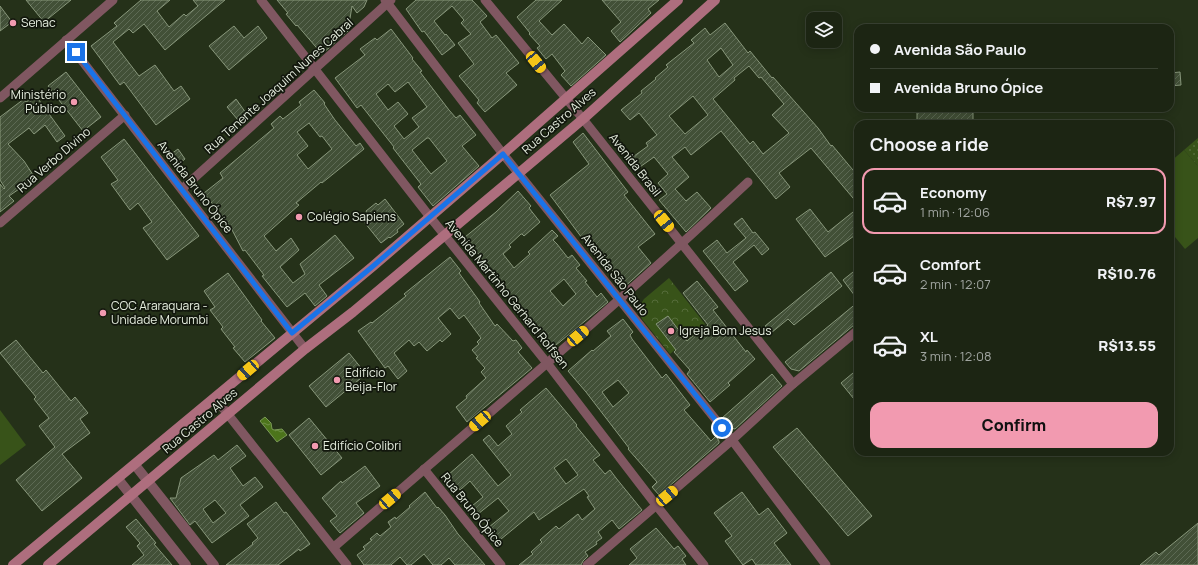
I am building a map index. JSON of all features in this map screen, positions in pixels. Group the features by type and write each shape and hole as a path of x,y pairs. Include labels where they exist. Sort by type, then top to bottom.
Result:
{"main road":[{"name":"Rua Castro Alves","path":"13,565 118,479 430,217 678,0"},
{"name":"Rua Castro Alves","path":"48,565 305,349 519,174 583,119 715,0"}],"street":[{"path":"0,98 113,0"},
{"name":"Avenida Martinho Gerhard Rolfsen","path":"261,0 704,565"},
{"name":"Avenida Brasil","path":"485,0 583,119 793,384"},
{"name":"Rua Tenente Joaquim Nunes Cabral","path":"182,189 388,1"},
{"name":"Avenida São Paulo","path":"388,1 503,154 732,440 826,565"},
{"name":"Avenida Bruno Ópice","path":"66,40 305,349"},
{"name":"Rua Verbo Divino","path":"0,224 125,115"},
{"path":"334,547 547,364 682,244 748,182"},
{"path":"587,565 732,440 793,384 854,333"},
{"path":"215,398 347,565"},
{"path":"134,465 214,565"},
{"name":"Rua Bruno Ópice","path":"424,469 501,565"},
{"path":"118,479 186,565"}],"green space":[{"path":"1198,138 1198,166 1184,150"},
{"path":"1184,150 1198,166 1198,238 1185,249 1174,236 1174,159"},
{"path":"669,278 705,324 670,354 642,319 638,308 644,299"},
{"path":"0,410 26,445 0,465"}],"water":[{"path":"265,417 271,423 272,429 282,429 287,435 277,442 260,421"}],"building":[{"path":"26,0 71,0 44,22"},
{"path":"141,0 170,0 157,11 169,27 184,14 186,16 198,6 193,0 225,0 165,50 144,24 133,33 129,29 113,42 139,76 155,65 174,91 181,86 190,99 156,125 124,82 120,85 91,46 117,26 114,23"},
{"path":"277,0 367,0 364,7 357,13 352,6 348,31 322,54 286,14 288,13"},
{"path":"416,0 472,0 487,16 480,22 492,38 496,35 519,63 506,73 517,85 485,112 477,103 479,100 459,76 474,64 458,43 471,34 461,23 464,20 452,6 434,21 455,45 442,55 424,31 422,32 406,9"},
{"path":"536,0 562,0 539,21 552,35 564,24 582,44 588,37 606,55 571,86 561,75 565,71 552,54 546,59 537,48 540,46 517,17"},
{"path":"602,0 659,0 648,9 651,13 620,42 611,31 621,22"},
{"path":"0,6 12,22 0,31"},
{"path":"725,23 748,53 750,51 772,78 773,77 818,128 831,146 832,145 854,171 854,199 811,148 779,173 790,187 776,199 721,131 691,155 685,147 672,157 689,177 675,189 686,201 697,192 711,208 686,232 659,200 667,194 658,183 668,174 654,157 637,169 630,159 648,146 646,143 657,135 639,113 630,120 621,110 642,93 641,91 668,67 666,65 694,43 691,40 705,28 710,35","holes":["721,48 733,65 719,77 707,60","749,66 759,78 761,77 784,104 772,115 789,133 763,154 753,141 750,144 713,99 735,80 734,78","693,96 708,115 685,134 669,116"]},
{"path":"234,26 244,38 258,26 267,38 229,70 209,46"},
{"path":"391,29 422,71 420,72 449,110 456,118 460,115 476,135 462,146 479,166 433,206 418,187 421,184 393,148 394,147 361,105 357,108 335,78 365,55 360,49 375,38 377,40","holes":["408,82 427,107 412,118 419,127 404,139 394,126 408,114 398,102 388,110 376,94 388,84 395,92","429,138 447,161 431,174 412,150"]},
{"name":"Ministério Público","path":"66,72 101,117 83,131 48,86"},
{"path":"1180,72 1181,85 1174,86 1174,73"},
{"path":"314,90 356,146 360,143 364,149 296,203 299,205 264,236 276,251 291,238 299,250 280,267 293,283 305,274 300,264 335,235 354,258 319,285 327,296 315,306 305,293 287,307 262,276 264,275 245,250 243,251 230,226 204,193 223,178 220,173 274,128 271,124 280,116 283,119 301,105 299,102","holes":["309,123 320,137 322,136 332,149 308,169 297,155 308,146 297,132"]},
{"path":"36,96 65,136 57,142 45,125 34,134 29,128 8,144 24,161 35,178 9,196 14,201 0,212 0,184 4,189 5,188 0,180 0,117 24,99 26,102"},
{"path":"236,99 246,113 238,120 227,107"},
{"path":"917,112 973,112 973,120 917,120"},
{"path":"583,133 628,192 624,195 655,234 638,247 651,263 622,289 613,279 617,276 592,245 591,246 583,237 582,238 550,195 589,164 573,142"},
{"path":"124,139 199,236 167,260 143,228 152,222 138,203 130,210 111,184 118,180 101,157"},
{"path":"178,149 185,159 179,164 171,154"},
{"path":"518,191 531,206 529,208 540,222 524,236 521,234 509,245 511,247 503,254 514,268 530,254 528,252 552,230 558,236 553,240 568,258 572,255 580,265 576,268 587,281 585,282 597,297 601,293 608,302 550,350 538,336 540,335 537,330 520,311 521,310 500,284 501,283 465,237 496,212","holes":["564,279 576,294 563,306 550,291"]},
{"path":"385,199 404,224 397,230 398,232 381,243 361,218 367,213 366,211 376,203 378,205"},
{"path":"810,209 828,232 854,211 854,236 825,257 796,219"},
{"path":"742,218 753,233 755,232 769,249 762,255 754,245 733,262 748,281 735,291 703,251 717,240 727,253 746,238 734,224"},
{"path":"450,257 461,271 459,273 495,326 497,324 513,341 516,340 522,348 518,352 532,368 467,422 456,407 486,378 481,372 485,368 476,358 478,357 472,350 479,344 477,342 481,338 464,315 459,319 450,308 438,318 451,334 442,342 440,340 427,351 419,342 414,346 409,340 394,353 407,371 398,379 388,366 385,368 358,331 371,322 372,323 406,296 404,294"},
{"path":"854,271 854,295 843,280"},
{"path":"831,272 842,286 794,325 788,319 771,333 765,326"},
{"path":"228,273 262,320 261,321 275,338 245,362 233,348 235,347 221,329 223,327 210,310 215,307 204,291"},
{"path":"697,281 718,307 713,310 746,352 747,350 755,359 728,383 730,385 710,402 687,374 690,370 674,352 676,350 656,324 668,316 687,341 708,325 683,293"},
{"path":"854,305 854,325 799,371 791,369 785,362"},
{"path":"623,319 633,332 630,335 632,339 662,378 666,374 690,405 684,410 711,441 716,436 719,441 719,443 659,495 652,487 657,482 628,449 629,448 586,392 568,371 611,336 607,331","holes":["618,380 629,393 613,407 602,392"]},
{"path":"16,340 43,373 46,370 71,401 75,397 88,413 80,419 90,433 62,454 82,478 42,511 16,480 55,447 39,426 49,418 34,399 36,397 0,353"},
{"name":"Edifício Beija-Flor","path":"349,353 366,374 326,407 309,386"},
{"path":"853,373 854,374 854,399 841,383"},
{"path":"772,374 782,386 735,429 730,428 722,418"},
{"path":"546,388 600,455 593,460 605,474 610,470 642,510 619,529 612,520 598,532 602,538 596,542 597,544 585,552 588,556 581,565 519,565 533,554 531,552 542,542 540,540 556,526 559,529 578,514 582,520 595,509 587,497 589,496 584,489 539,520 534,512 495,544 484,531 509,511 498,498 478,514 472,506 483,497 470,481 460,490 448,475 472,454 498,486 511,475 483,440 489,435 498,446 512,434 506,426 522,412 520,410","holes":["566,459 578,475 566,484 554,468"]},
{"name":"Edifício Colibri","path":"309,418 342,458 321,475 289,435"},
{"path":"797,428 872,516 848,536 773,447"},
{"path":"237,445 246,456 230,468 243,486 255,477 263,487 240,505 249,516 212,543 195,521 190,525 170,498 176,498 181,478 214,455 218,460","holes":["215,500 226,513 213,523 203,509"]},
{"path":"365,466 380,486 356,503 364,513 340,533 330,521 337,516 322,498 341,481 342,483"},
{"path":"425,492 485,565 455,565 449,558 441,565 433,565 424,554 411,565 407,565 400,557 391,565 364,565 357,555 365,549 363,547 372,540 370,539 377,533 380,536 391,527 388,522 395,517 396,519"},
{"path":"742,492 759,515 768,508 787,533 774,543 791,565 756,565 752,559 743,565 725,541 732,536 714,513"},
{"path":"276,502 284,513 286,512 310,544 300,551 299,549 278,565 226,565 253,544 252,543 258,538 247,524"},
{"path":"136,519 156,543 154,544 172,565 132,565 144,555 137,546 140,543 126,527"},
{"path":"1198,523 1198,565 1140,565 1156,552 1159,555"},
{"path":"656,528 674,549 678,546 686,556 682,559 686,565 629,565 637,558 630,549"}],"place":[{"name":"Senac","path":"13,23"},
{"name":"Ministério Público","path":"74,102"},
{"name":"Colégio Sapiens","path":"299,217"},
{"name":"COC Araraquara - Unidade Morumbi","path":"103,313"},
{"name":"Igreja Bom Jesus","path":"671,331"},
{"name":"Edifício Beija-Flor","path":"337,380"},
{"name":"Edifício Colibri","path":"315,446"}],"route":[{"path":"76,52 292,333 372,267 503,154 722,428"}]}
